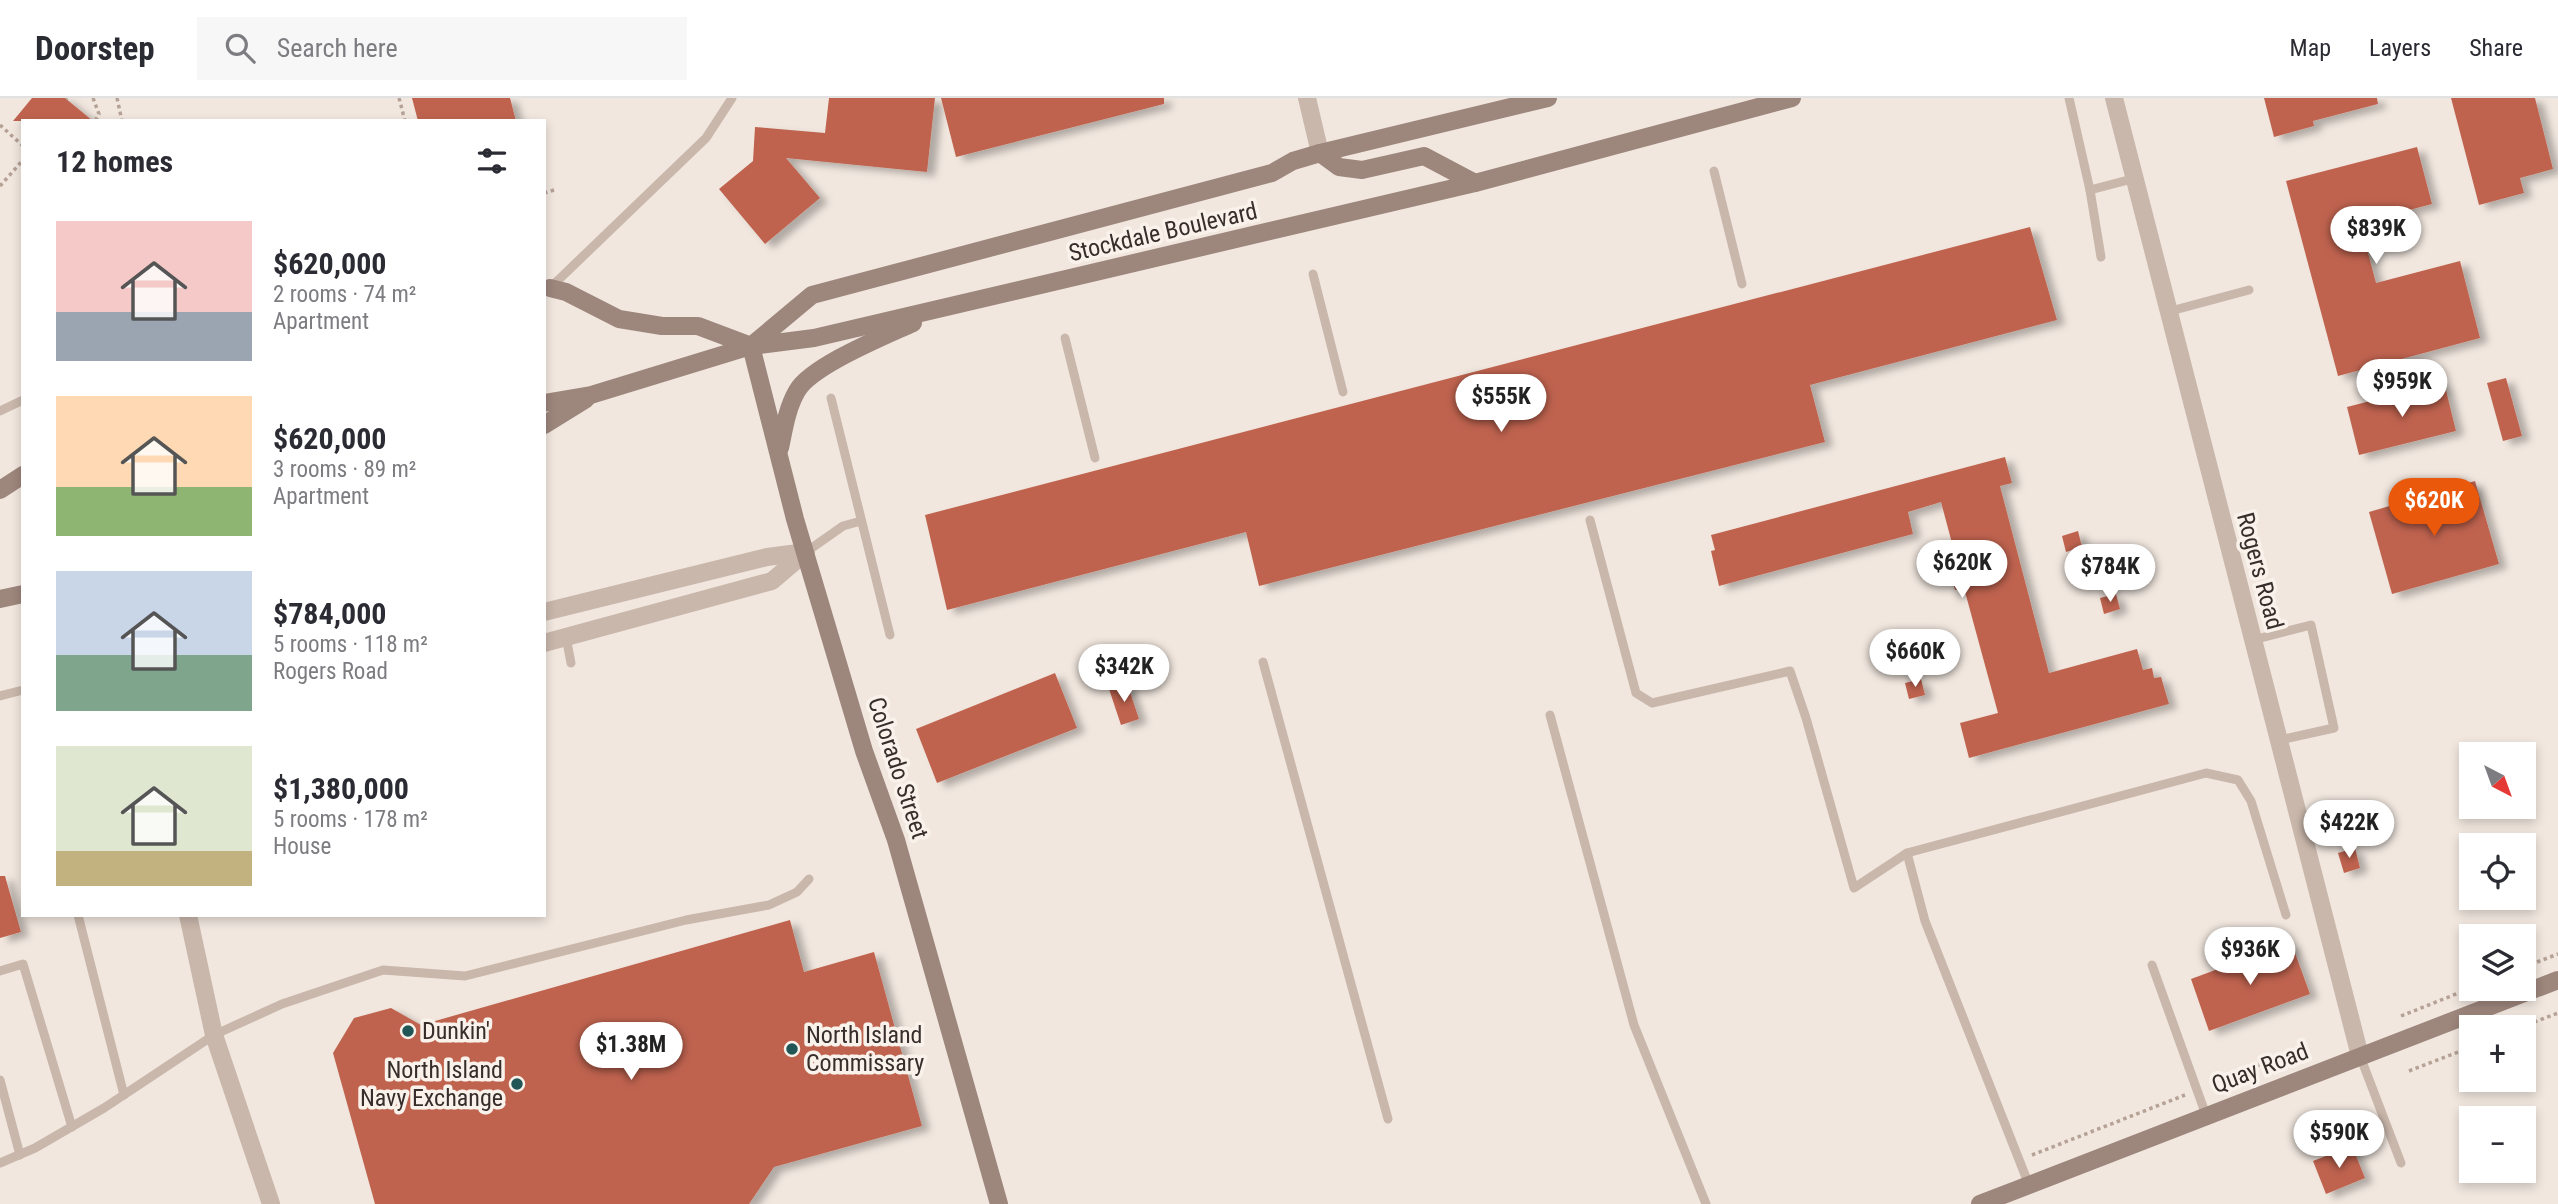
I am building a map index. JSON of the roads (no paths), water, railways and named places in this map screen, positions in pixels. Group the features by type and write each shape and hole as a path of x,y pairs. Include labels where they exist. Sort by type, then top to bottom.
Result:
{"main road":[{"path":"547,288 566,292 619,319 662,326 698,326 751,346 812,295 1272,173 1293,161 1320,153 1548,98"},
{"name":"Stockdale Boulevard","path":"546,404 591,395 751,346 814,338 1475,183 1792,98"},
{"path":"1320,153 1339,167 1362,170 1424,156 1475,183"},
{"path":"779,451 790,405 798,387 824,367 938,310"},
{"name":"Colorado Street","path":"751,346 806,552 864,751 895,840 999,1204"},
{"path":"546,424 591,395"},
{"path":"0,490 21,476"},
{"path":"0,599 21,594"},
{"name":"Quay Road","path":"1980,1204 2558,980"}],"street":[{"path":"1307,98 1320,153"},
{"name":"Rogers Road","path":"2114,98 2166,312 2280,740 2360,1056"},
{"path":"546,612 767,557 806,552"},
{"path":"546,642 772,581 806,552"},
{"path":"188,917 214,1035 271,1204"}],"lane":[{"path":"547,288 706,138 732,98"},
{"path":"2069,98 2090,190 2101,257"},
{"path":"1714,171 1742,284"},
{"path":"2090,190 2133,179"},
{"path":"1313,274 1343,392"},
{"path":"2166,312 2249,290"},
{"path":"1065,338 1095,458"},
{"path":"831,398 890,635"},
{"path":"0,411 21,401"},
{"path":"1590,520 1636,694 1652,703 1790,671 1854,888 1907,853 2206,773 2238,780 2251,801 2286,915"},
{"path":"806,552 843,526 861,521"},
{"path":"2252,640 2311,625 2334,727 2280,740"},
{"path":"566,637 571,663"},
{"path":"1263,662 1358,1020 1388,1119"},
{"path":"0,696 21,691"},
{"path":"1550,715 1634,1025 1706,1204"},
{"path":"1907,853 1925,921 2029,1185"},
{"path":"0,1163 72,1127 214,1035 282,1004 383,970 465,975 685,920 769,905 797,891 809,879"},
{"path":"79,917 124,1095"},
{"path":"0,971 23,964 72,1127"},
{"path":"2152,965 2206,1115"},
{"path":"2360,1056 2402,1163"},
{"path":"0,1080 20,1155"}],"place":[{"name":"Dunkin'","path":"408,1031"},
{"name":"North Island Commissary","path":"792,1049"},
{"name":"North Island Navy Exchange","path":"517,1084"}]}
